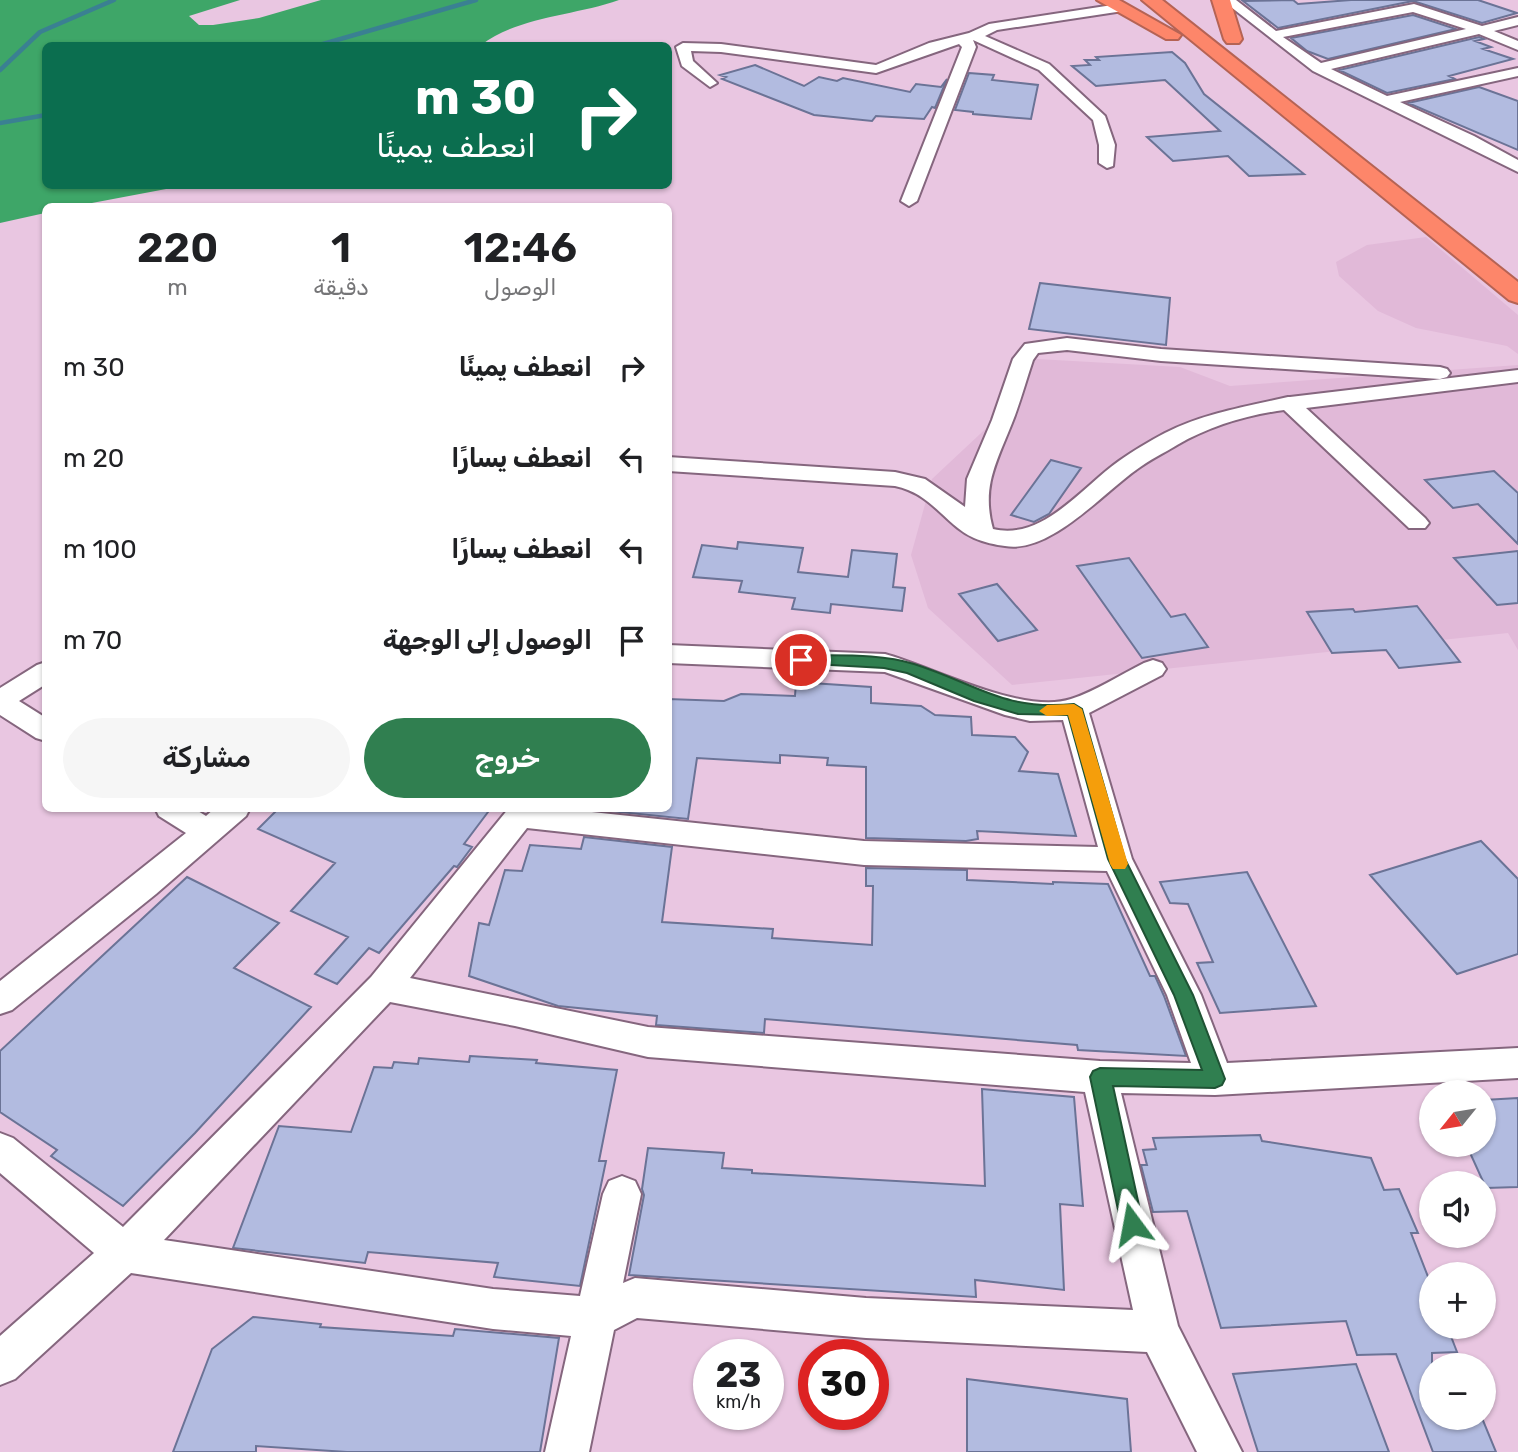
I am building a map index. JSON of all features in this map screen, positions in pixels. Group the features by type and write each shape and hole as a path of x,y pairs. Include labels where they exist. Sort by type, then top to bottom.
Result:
{"highway":[{"path":"1112,4 1147,10 1175,8 1226,47 1518,295"},
{"path":"1221,8 1226,47"},
{"path":"1147,10 1226,47 1331,119"}],"street":[{"path":"710,83 687,63 683,47 722,48 876,69 892,65 933,46 968,38 994,27 1112,4"},
{"path":"1221,8 1273,35 1290,52 1318,68 1475,142 1518,167"},
{"path":"1273,35 1414,9 1479,29 1518,46"},
{"path":"1318,68 1518,21"},
{"path":"968,38 1044,67 1100,119 1107,145 1107,163"},
{"path":"909,201 969,47 968,38"},
{"path":"1386,101 1518,72"},
{"path":"1489,80 1509,89 1518,87"},
{"path":"982,533 976,511 978,480 1003,420 1023,359 1032,348 1040,345 1067,344 1161,355 1433,371 1474,380"},
{"path":"672,464 895,479 917,484 932,493 982,533 1009,540 1028,536 1054,525 1128,465 1173,438 1214,419 1288,403 1518,376"},
{"path":"1288,403 1417,523"},
{"path":"672,654 884,663 910,668 979,698 1018,709 1053,711 1074,709 1153,669"},
{"path":"42,674 0,701 42,728"},
{"path":"1074,709 1117,859 1184,995 1215,1079"},
{"path":"176,812 207,832"},
{"path":"0,1000 145,886 230,812"},
{"path":"0,1364 124,1253 383,987 523,812 864,853 1117,859"},
{"path":"383,987 515,1012 648,1042 1100,1077 1215,1079 1518,1063"},
{"path":"1100,1077 1159,1332 1220,1452"},
{"path":"0,1150 124,1253 493,1309 594,1318 635,1298 866,1318 1159,1332"},
{"path":"568,1452 622,1194"}],"shaded area":[{"path":"1426,237 1518,315 1518,354 1507,346 1416,328 1378,311 1339,276 1336,262 1367,245"},
{"path":"1037,359 1180,367 1230,386 1518,365 1518,650 1508,633 1012,685 928,608 911,555 932,479 995,420 1011,368"}],"green space":[{"path":"0,0 240,0 189,16 199,25 213,25 259,18 321,0 619,0 530,22 486,42 42,42 42,189 166,189 92,203 42,203 42,214 0,223"}],"building":[{"path":"1293,0 1298,4 1351,0 1478,0 1517,13 1482,23 1413,1 1278,28 1243,1"},
{"path":"1413,15 1456,29 1328,59 1307,51 1291,38"},
{"path":"1479,37 1484,39 1475,41 1491,47 1483,49 1513,59 1449,76 1455,79 1387,93 1339,70"},
{"path":"1172,52 1185,63 1204,94 1304,174 1249,176 1228,156 1173,161 1147,137 1220,131 1165,80 1096,86 1072,66 1090,65 1085,60 1099,60 1096,57"},
{"path":"755,65 804,86 819,77 837,81 843,78 910,92 916,84 941,87 947,79 935,108 932,107 924,119 876,116 872,121 814,115 722,79 726,77 720,75"},
{"path":"969,73 994,75 992,80 1038,85 1031,119 955,110"},
{"path":"1479,87 1518,101 1518,150 1408,103"},
{"path":"1040,283 1170,298 1166,345 1029,329"},
{"path":"1051,460 1081,468 1049,514 1034,522 1011,515"},
{"path":"1494,471 1518,493 1518,544 1478,504 1453,508 1425,480"},
{"path":"738,542 803,548 798,572 848,577 852,550 897,554 893,587 905,588 902,611 831,604 830,613 792,609 795,598 739,592 742,581 693,577 702,545 737,549"},
{"path":"1518,551 1518,603 1497,605 1454,558"},
{"path":"1129,558 1171,617 1185,614 1208,647 1142,658 1077,566"},
{"path":"997,584 1037,630 998,641 959,594"},
{"path":"1417,606 1460,662 1399,668 1386,650 1332,653 1307,612 1353,609 1355,612"},
{"path":"796,682 871,687 871,703 921,706 935,715 971,717 972,735 1015,737 1028,752 1019,771 1058,774 1076,836 977,831 978,839 966,841 866,838 866,767 827,765 828,758 780,755 780,763 697,758 688,819 619,812 672,812 672,699 724,701 741,694 795,696"},
{"path":"275,812 488,812 464,844 472,847 457,867 454,866 379,953 369,948 337,984 315,974 348,937 291,911 335,863 258,829"},
{"path":"584,837 672,847 662,922 773,929 772,938 872,945 873,886 866,886 866,868 967,870 967,880 1108,884 1150,976 1155,976 1186,1056 1078,1050 1077,1045 765,1019 764,1033 656,1025 657,1016 558,1006 469,976 479,923 489,925 505,870 522,871 530,845 581,849"},
{"path":"1481,841 1518,879 1518,954 1457,974 1370,875"},
{"path":"1247,872 1316,1006 1220,1013 1197,963 1213,962 1188,904 1170,903 1160,882"},
{"path":"187,877 279,923 234,968 311,1007 195,1133 123,1206 51,1156 57,1150 0,1112 0,1051"},
{"path":"470,1056 537,1060 536,1063 617,1070 599,1161 606,1161 580,1286 494,1277 498,1263 368,1252 365,1263 233,1248 279,1126 351,1132 374,1067 392,1068 394,1062 418,1064 419,1058 469,1062"},
{"path":"982,1089 1074,1097 1083,1206 1060,1204 1064,1290 975,1280 976,1297 629,1275 644,1195 642,1189 648,1148 724,1153 722,1168 752,1170 752,1173 985,1186"},
{"path":"1518,1098 1518,1187 1496,1188 1496,1171 1478,1171 1472,1157 1496,1157 1496,1099"},
{"path":"1260,1135 1262,1141 1371,1158 1384,1190 1399,1189 1418,1233 1411,1233 1422,1262 1419,1262 1419,1339 1452,1339 1457,1352 1419,1353 1419,1415 1396,1354 1357,1355 1346,1321 1221,1328 1187,1211 1153,1212 1141,1165 1147,1165 1143,1150 1156,1149 1153,1138"},
{"path":"253,1317 321,1324 320,1327 453,1336 455,1329 559,1338 540,1452 347,1452 256,1446 256,1452 173,1452 212,1349"},
{"path":"1356,1364 1389,1452 1258,1452 1233,1374"},
{"path":"967,1379 1127,1399 1131,1452 967,1452"},
{"path":"1425,1430 1487,1430 1496,1452 1433,1452"}],"waterway":[{"path":"0,70 40,32 114,0"},
{"path":"330,42 476,0"},
{"path":"0,123 42,116"}],"slow traffic":[{"path":"1047,711 1074,709 1119,864"}],"route":[{"path":"801,660 884,663 910,668 979,698 1018,709 1074,709 1117,859 1184,995 1215,1079 1100,1077 1132,1224"}]}
